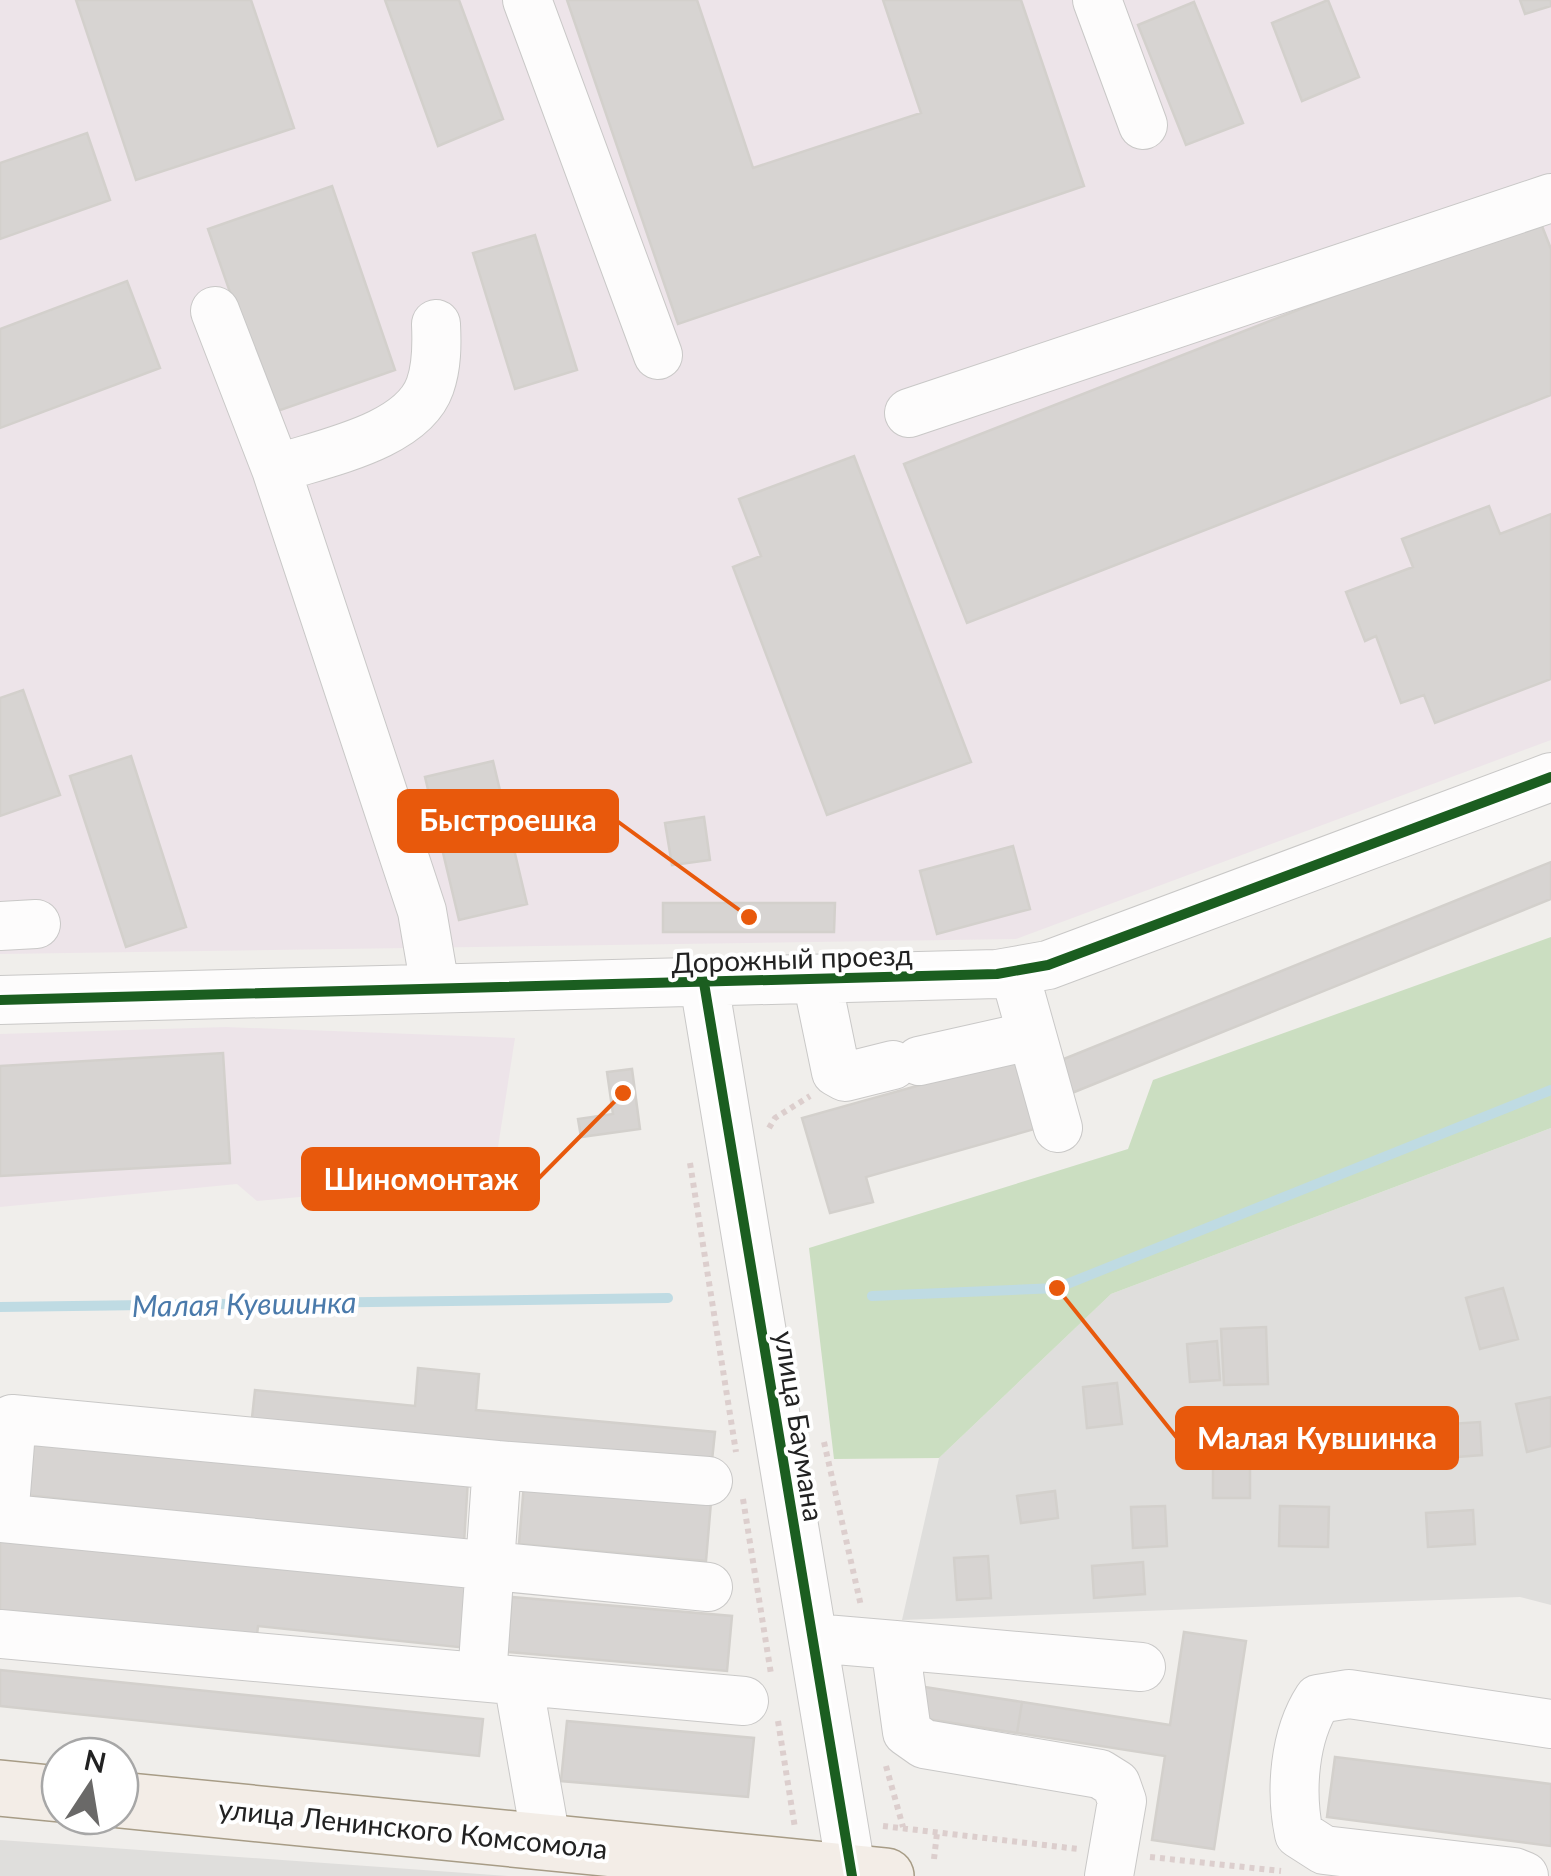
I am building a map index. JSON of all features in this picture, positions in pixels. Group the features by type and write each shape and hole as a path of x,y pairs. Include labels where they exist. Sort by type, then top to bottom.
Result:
{"main road":[{"path":"0,1788 40,1792"},
{"name":"улица Ленинского Комсомола","path":"140,1802 546,1840 881,1862"}],"street":[{"path":"527,0 658,355"},
{"path":"1098,0 1143,125"},
{"path":"909,413 1551,198"},
{"path":"215,311 276,469 422,912 435,987"},
{"path":"276,469 391,429 415,411 429,389 437,359 436,324"},
{"name":"Дорожный проезд","path":"0,1000 997,974 1048,964 1551,776"},
{"path":"1014,970 1058,1128"},
{"path":"817,980 836,1072 845,1077 1030,1036"},
{"name":"улица Баумана","path":"704,983 813,1638 881,1862"},
{"path":"708,1587 2,1518 12,1419 497,1464 729,1481"},
{"path":"497,1464 492,1566 500,1679 546,1840"},
{"path":"0,1634 500,1679 764,1696"},
{"path":"813,1638 1141,1667"},
{"path":"882,1644 907,1732 924,1744 1100,1774 1116,1784 1122,1801 1108,1876"},
{"path":"1524,1876 1324,1850 1298,1834 1292,1803 1304,1720 1318,1700 1348,1694 1551,1724"}],"path":[{"path":"764,1136 775,1118 845,1077"},
{"path":"689,1161 729,1481 764,1696 794,1820"},
{"path":"822,1434 882,1644"},
{"path":"881,1862 904,1828 883,1757"},
{"path":"881,1862 937,1833"}],"shaded area":[{"path":"0,0 1551,0 1551,740 1016,939 0,954"},
{"path":"226,1027 515,1038 493,1179 257,1201 237,1184 0,1207 0,1034"},
{"path":"1551,1128 1551,1605 1520,1597 902,1620 939,1458 1111,1294"},
{"path":"0,1840 508,1876 0,1876"}],"green space":[{"path":"1551,937 1551,1128 1111,1294 939,1458 834,1459 809,1248 1128,1149 1153,1080"}],"building":[{"path":"76,0 251,0 294,128 136,180"},
{"path":"385,0 459,0 503,119 438,146"},
{"path":"567,0 697,0 753,168 921,113 883,0 1021,0 1084,186 678,324"},
{"path":"1328,0 1359,77 1302,101 1272,23"},
{"path":"1520,0 1551,0 1551,6 1525,14"},
{"path":"1194,2 1243,123 1186,145 1138,25"},
{"path":"87,133 110,200 0,239 0,163"},
{"path":"332,186 395,370 272,413 208,229"},
{"path":"1538,216 1551,249 1551,395 967,623 904,464"},
{"path":"535,235 577,370 515,389 473,253"},
{"path":"127,281 160,368 0,428 0,329"},
{"path":"854,456 971,762 827,815 733,567 761,556 739,499"},
{"path":"1489,506 1500,534 1551,514 1551,679 1435,723 1424,695 1401,703 1376,636 1365,641 1346,592 1413,567 1402,539"},
{"path":"23,690 60,795 0,816 0,698"},
{"path":"131,756 186,927 126,947 70,776"},
{"path":"493,761 527,904 459,920 425,777"},
{"path":"704,817 710,860 672,865 665,823"},
{"path":"1013,846 1030,909 937,934 920,871"},
{"path":"1551,862 1551,899 1057,1099 1044,1067"},
{"path":"663,903 835,903 834,932 663,932"},
{"path":"223,1053 230,1163 0,1176 0,1066"},
{"path":"1031,1054 1052,1124 866,1177 873,1202 830,1213 802,1118"},
{"path":"632,1069 640,1129 581,1137 578,1119 613,1114 607,1072"},
{"path":"1503,1288 1518,1339 1480,1349 1466,1298"},
{"path":"1266,1327 1268,1384 1224,1385 1221,1329"},
{"path":"1217,1341 1220,1380 1190,1382 1187,1344"},
{"path":"418,1368 479,1374 476,1410 715,1432 711,1470 251,1427 255,1390 415,1406"},
{"path":"1117,1383 1122,1424 1087,1428 1083,1387"},
{"path":"1551,1397 1551,1446 1527,1452 1516,1404"},
{"path":"1480,1422 1482,1455 1405,1461 1403,1427"},
{"path":"32,1436 468,1479 464,1543 26,1495"},
{"path":"1213,1450 1250,1450 1250,1498 1213,1498"},
{"path":"524,1484 711,1502 706,1561 519,1544"},
{"path":"1055,1491 1058,1518 1021,1523 1017,1496"},
{"path":"1165,1506 1167,1546 1133,1548 1131,1507"},
{"path":"1280,1506 1329,1507 1328,1547 1279,1546"},
{"path":"1473,1510 1475,1544 1428,1547 1426,1513"},
{"path":"0,1534 474,1582 467,1648 258,1626 256,1643 0,1618"},
{"path":"988,1556 991,1598 957,1600 954,1558"},
{"path":"1143,1562 1145,1594 1094,1598 1092,1566"},
{"path":"512,1597 732,1616 727,1671 507,1652"},
{"path":"1184,1632 1246,1641 1214,1849 1152,1840 1165,1756 1017,1733 1022,1702 1170,1725"},
{"path":"0,1670 483,1719 479,1756 0,1706"},
{"path":"918,1686 1022,1702 1017,1733 914,1717"},
{"path":"567,1721 754,1738 748,1797 561,1781"},
{"path":"1335,1757 1551,1784 1551,1846 1327,1817"}],"waterway":[{"name":"Малая Кувшинка","path":"872,1296 1057,1288 1551,1090"},
{"name":"Малая Кувшинка","path":"0,1307 668,1298"}],"cycle path":[{"path":"0,1000 997,974 1048,965 1551,777"},
{"path":"704,983 852,1876"}],"place":[{"name":"Быстроешка","path":"749,917"},
{"name":"Шиномонтаж","path":"623,1093"},
{"name":"Малая Кувшинка","path":"1057,1288"}]}
